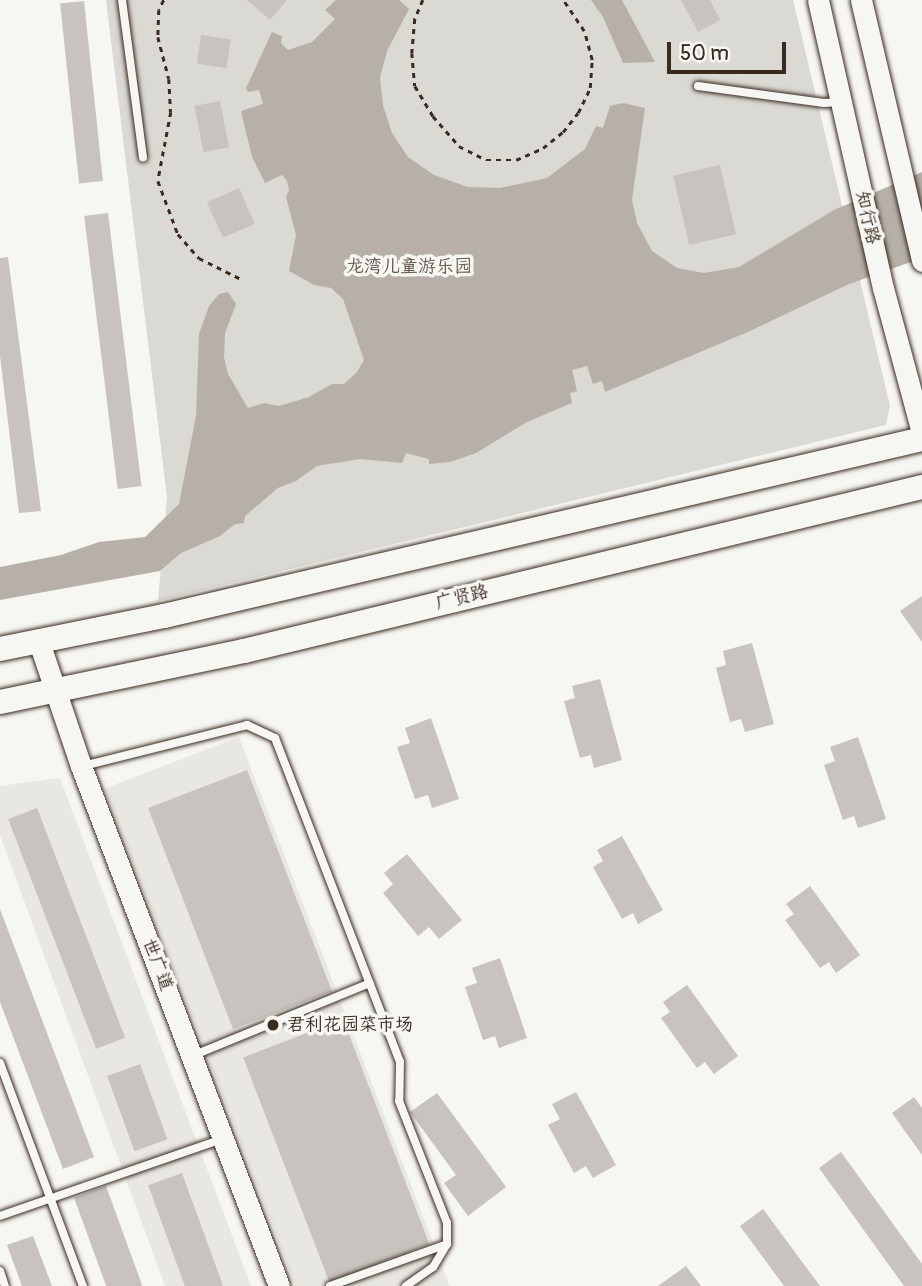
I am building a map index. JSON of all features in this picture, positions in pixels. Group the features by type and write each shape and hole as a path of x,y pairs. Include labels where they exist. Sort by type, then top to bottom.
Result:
{"main road":[{"name":"知行路","path":"818,0 883,288 922,436"},
{"path":"861,0 922,261"},
{"path":"0,649 922,436"},
{"name":"广贤路","path":"0,702 244,651 922,487"},
{"name":"世广道","path":"39,642 80,766 279,1286"}],"lane":[{"path":"122,0 144,158"},
{"path":"698,86 824,103 841,102"},
{"path":"80,766 247,725 275,738 400,1062 400,1101 447,1223 447,1244 433,1267 407,1286"},
{"path":"191,1056 370,983"},
{"path":"0,1063 83,1286"},
{"path":"0,1216 223,1138"},
{"path":"330,1286 447,1244"},
{"path":"0,1271 5,1286"}],"path":[{"path":"164,0 159,10 158,37 169,79 171,112 158,181 178,233 199,258 243,280"},
{"path":"424,0 415,19 412,53 415,86 433,116 459,146 486,160 516,160 543,148 562,132 578,113 590,88 592,60 584,30 564,1"}],"shaded area":[{"path":"336,0 399,0 409,9 387,51 380,78 383,105 392,133 408,157 434,175 468,187 500,188 547,178 585,149 596,126 603,128 610,106 623,103 645,108 632,200 637,223 652,251 677,268 704,273 739,267 834,210 922,172 922,258 849,284 750,331 605,392 602,381 593,384 587,366 572,370 577,391 570,393 572,403 527,422 476,453 450,462 429,464 429,459 406,453 402,463 360,459 317,466 296,481 278,488 245,516 244,523 235,524 220,536 181,553 160,571 0,600 0,567 61,555 99,542 145,537 179,504 196,416 199,334 209,306 219,294 228,292 236,304 225,333 224,357 228,374 248,408 264,403 279,406 309,397 332,384 344,384 357,372 364,360 343,299 331,288 314,285 289,271 296,235 286,197 289,190 287,181 282,175 265,183 252,157 241,111 263,104 259,90 248,92 246,88 272,32 282,36 281,43 288,50 312,42 335,19 325,10"},
{"path":"591,0 622,0 655,62 623,63 603,17"},
{"name":"君利花园菜市场","path":"239,737 450,1286 295,1286 105,789"},
{"path":"60,778 251,1286 165,1286 0,835 0,786"}],"green space":[{"name":"龙湾儿童游乐园","path":"106,0 793,0 890,406 886,425 158,601 167,497"}],"building":[{"path":"247,0 287,0 270,20"},
{"path":"681,0 710,0 720,20 698,32"},
{"path":"84,1 103,181 79,184 60,4"},
{"path":"201,35 231,39 227,68 197,64"},
{"path":"220,101 229,147 203,152 194,106"},
{"path":"720,165 736,234 689,245 673,176"},
{"path":"239,188 255,224 223,238 207,202"},
{"path":"108,213 142,486 118,489 84,216"},
{"path":"8,257 41,511 19,513 0,356 0,258"},
{"path":"922,596 922,642 900,611"},
{"path":"752,643 774,724 745,732 741,719 730,722 716,668 726,665 723,651"},
{"path":"600,679 622,760 594,768 591,755 580,758 564,701 575,698 572,686"},
{"path":"431,718 459,799 432,808 428,795 415,799 397,747 410,743 405,728"},
{"path":"858,737 886,819 858,828 854,816 843,820 824,765 835,761 830,747"},
{"path":"247,770 332,991 233,1029 148,808"},
{"path":"37,808 125,1038 96,1049 8,819"},
{"path":"622,836 663,910 638,924 633,913 622,919 593,867 603,861 597,850"},
{"path":"407,854 462,920 439,939 429,927 418,936 383,893 393,884 384,873"},
{"path":"810,886 860,955 836,973 829,962 820,968 785,920 794,914 786,904"},
{"path":"0,909 94,1157 63,1169 0,1002"},
{"path":"500,958 527,1038 499,1048 495,1036 483,1040 465,987 477,983 472,968"},
{"path":"687,985 738,1056 714,1074 705,1062 697,1068 661,1018 670,1012 663,1002"},
{"path":"343,1019 429,1244 329,1282 243,1057"},
{"path":"140,1064 167,1139 134,1151 107,1076"},
{"path":"576,1092 616,1165 593,1178 586,1166 574,1173 548,1125 560,1119 552,1104"},
{"path":"437,1093 506,1187 468,1216 444,1183 456,1175 410,1112"},
{"path":"914,1097 922,1108 922,1155 892,1113"},
{"path":"841,1152 922,1264 922,1286 904,1286 819,1168"},
{"path":"182,1173 223,1286 185,1286 148,1185"},
{"path":"106,1186 142,1286 106,1286 74,1198"},
{"path":"763,1209 820,1286 784,1286 740,1226"},
{"path":"33,1236 52,1286 22,1286 7,1245"},
{"path":"686,1266 701,1286 658,1286"}],"place":[{"name":"君利花园菜市场","path":"273,1025"}]}
